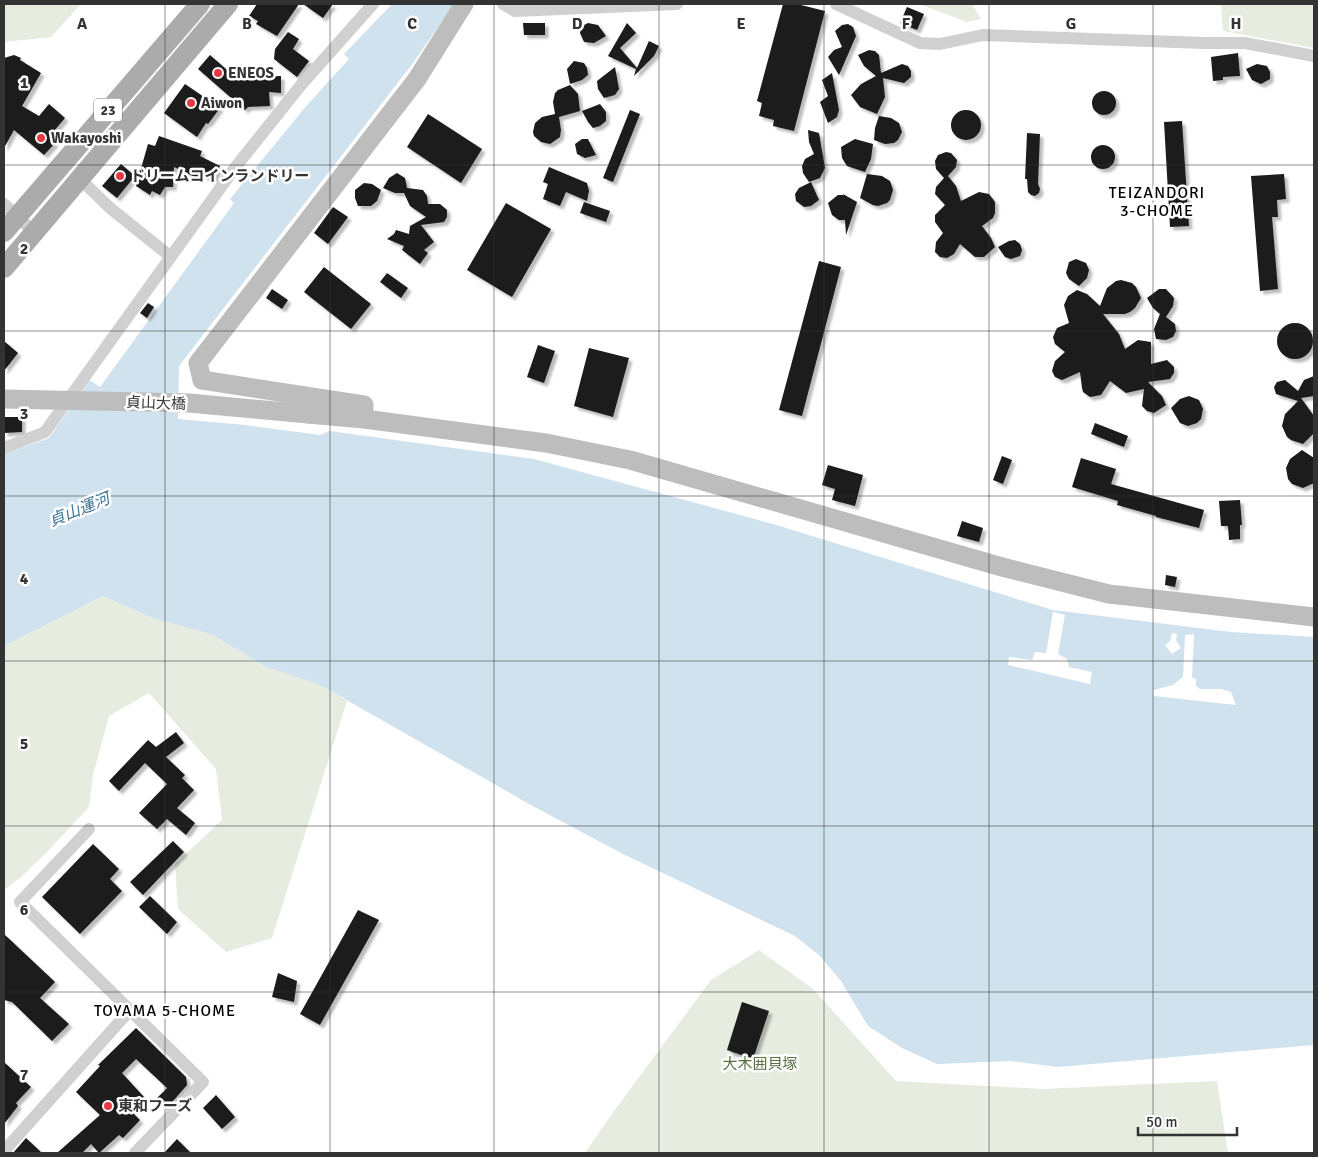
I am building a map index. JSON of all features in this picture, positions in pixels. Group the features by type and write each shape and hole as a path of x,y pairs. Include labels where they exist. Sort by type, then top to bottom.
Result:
{"main road":[{"name":"23","path":"4,232 10,211 200,4"},
{"name":"23","path":"4,268 228,4"}],"street":[{"path":"4,448 45,432 234,168 301,85 373,4"},
{"path":"364,419 364,405 202,380 198,363 418,79 464,4"},
{"path":"503,4 515,11 677,4"},
{"path":"836,4 920,43 940,44 983,34 1246,43 1314,56"},
{"path":"79,178 110,208 171,257"},
{"path":"10,211 34,233"},
{"name":"貞山大橋","path":"4,399 189,403 364,419 546,442 630,460 983,562 1108,594 1314,617"},
{"path":"89,829 20,902 203,1082 135,1153"},
{"path":"4,1151 130,1010"}],"green space":[{"path":"4,4 81,4 51,37 4,42"},
{"path":"919,4 972,4 981,19 967,22"},
{"path":"1221,4 1314,4 1314,48 1223,31"},
{"path":"103,596 150,617 213,635 266,667 320,685 347,701 272,938 226,952 178,909 175,864 222,820 216,769 149,693 109,716 93,775 89,807 46,853 4,890 4,646"},
{"name":"大木囲貝塚","path":"759,950 813,989 896,1081 1043,1089 1217,1081 1228,1153 585,1153 711,980"}],"water":[{"name":"貞山運河","path":"392,4 454,4 413,63 179,366 178,419 245,425 320,435 330,431 534,459 773,524 1053,610 1231,632 1314,637 1314,1045 1058,1067 1010,1061 937,1064 902,1048 868,1026 841,981 819,955 795,936 623,854 531,805 320,685 266,667 213,635 150,617 103,596 4,646 4,454 49,438 90,380 100,387 234,203 230,199 307,105 349,59 344,54"}],"pier":[{"path":"1053,612 1065,615 1058,654 1067,659 1069,667 1092,672 1090,684 1008,665 1009,657 1032,660 1035,652 1046,653"},
{"path":"1172,633 1177,634 1176,640 1181,648 1172,654 1165,645 1170,641"},
{"path":"1194,634 1192,677 1196,679 1196,686 1200,689 1221,689 1231,692 1236,705 1154,696 1154,690 1173,685 1183,677 1185,635"}],"building":[{"path":"257,4 299,4 277,36 256,24 258,21 249,16"},
{"path":"303,4 333,4 323,18"},
{"path":"783,4 797,4 825,11 794,131 773,126 774,120 759,116 762,103 757,101"},
{"path":"907,7 924,14 917,30 900,23"},
{"path":"523,23 545,23 545,35 524,35"},
{"path":"588,23 598,25 606,36 594,43 584,42 580,33 582,26"},
{"path":"627,23 636,33 620,48 637,68 649,41 659,46 654,56 634,76 636,69 608,56"},
{"path":"848,24 853,27 856,36 839,75 828,57 834,50 842,47 835,31 842,25"},
{"path":"288,32 299,39 293,49 309,61 297,77 274,59 275,49"},
{"path":"869,50 875,51 879,55 881,73 902,64 908,66 911,71 911,77 904,83 883,78 885,97 877,114 860,107 851,95 861,84 876,76 864,66 858,55"},
{"path":"1238,53 1240,76 1223,77 1223,80 1213,81 1211,57"},
{"path":"14,55 41,73 22,106 39,116 49,104 65,118 54,131 58,135 53,141 55,143 44,155 14,130 4,148 4,58"},
{"path":"210,55 234,76 243,66 256,77 281,76 281,93 269,92 270,106 248,107 245,110 198,69"},
{"path":"574,61 584,63 588,75 582,80 570,84 567,69"},
{"path":"1257,64 1267,66 1270,72 1270,79 1261,84 1252,80 1246,69"},
{"path":"615,67 619,89 615,95 604,98 598,89 597,81"},
{"path":"832,73 839,110 837,117 828,123 820,102 828,96 822,80"},
{"path":"185,84 220,108 208,124 206,123 197,137 164,113"},
{"path":"570,85 578,94 580,111 559,117 560,137 550,144 541,142 534,136 535,123 542,117 555,114 553,102 555,93"},
{"path":"1104,91 1113,94 1116,103 1113,112 1104,115 1095,112 1092,103 1095,94"},
{"path":"600,104 606,112 606,121 600,126 593,128 582,111"},
{"path":"630,110 640,114 613,182 603,178"},
{"path":"966,110 972,111 980,119 980,131 972,139 966,140 960,139 952,131 951,125 952,119 960,111"},
{"path":"428,114 482,149 461,183 407,147"},
{"path":"879,116 891,118 899,123 902,132 894,143 885,144 874,140"},
{"path":"1182,121 1189,226 1170,227 1164,122"},
{"path":"808,130 819,133 825,168 820,178 809,182 803,173 802,166 805,159 814,154 809,142"},
{"path":"1027,133 1040,134 1038,184 1040,189 1039,193 1035,196 1028,192 1027,179 1025,179"},
{"path":"159,136 202,151 200,156 220,166 213,181 199,174 197,178 174,167 173,187 165,187 160,195 152,191 150,195 136,186 148,144 155,146"},
{"path":"582,139 588,139 596,155 585,158 577,154 575,144"},
{"path":"855,139 873,144 871,159 865,172 847,166 842,158 841,147"},
{"path":"1103,145 1111,149 1115,157 1111,165 1103,169 1095,165 1091,157 1095,149"},
{"path":"946,152 951,153 957,160 956,167 948,176 956,186 961,201 979,192 989,194 995,202 993,218 982,226 995,247 984,257 975,257 960,244 954,254 947,258 940,257 935,252 936,242 943,233 935,222 935,215 945,205 935,194 936,187 944,178 936,169 935,161 938,155"},
{"path":"121,164 135,176 117,198 102,186"},
{"path":"549,167 587,183 589,191 587,201 566,192 560,206 543,199 548,184 543,182"},
{"path":"397,173 405,178 407,188 423,190 427,196 428,204 440,204 447,210 447,217 444,222 421,225 434,242 424,250 428,253 420,264 402,250 404,246 387,239 396,230 409,234 410,226 426,217 410,206 404,193 395,193 383,188 389,178"},
{"path":"867,174 882,176 890,181 893,190 887,203 878,206 860,198"},
{"path":"1284,174 1286,199 1277,200 1278,217 1272,217 1278,289 1260,291 1251,176"},
{"path":"811,182 819,200 811,206 804,207 796,201 795,194 799,188"},
{"path":"364,183 372,184 381,190 377,201 371,206 358,206 355,198 355,190"},
{"path":"843,194 857,202 846,235 845,220 839,220 832,215 828,203 838,195 844,196"},
{"path":"584,202 610,211 606,222 580,213"},
{"path":"506,203 551,229 512,297 467,270"},
{"path":"333,207 348,217 328,244 314,233"},
{"path":"1015,240 1020,244 1022,250 1020,256 1011,259 1005,257 998,247"},
{"path":"1076,259 1086,263 1089,270 1087,278 1079,286 1069,279 1066,273 1069,262"},
{"path":"819,261 841,267 802,416 779,410"},
{"path":"324,267 371,304 351,329 304,292"},
{"path":"387,273 408,288 401,298 380,282"},
{"path":"1121,280 1132,283 1141,298 1130,312 1125,314 1103,314 1119,334 1125,349 1138,340 1151,342 1151,364 1167,360 1174,367 1174,373 1170,379 1148,382 1162,396 1166,405 1154,413 1147,411 1142,406 1144,389 1126,393 1110,381 1101,395 1090,397 1083,392 1080,372 1062,380 1055,377 1052,371 1055,361 1065,352 1055,344 1053,337 1057,328 1069,323 1064,305 1068,296 1077,290 1087,294 1100,306 1107,288 1116,281"},
{"path":"272,289 288,300 282,309 266,298"},
{"path":"1159,289 1166,289 1174,298 1173,306 1166,317 1175,324 1176,331 1173,337 1166,340 1156,339 1154,329 1160,314 1153,308 1147,298"},
{"path":"148,303 154,307 147,318 140,313"},
{"path":"1295,323 1308,328 1313,341 1308,354 1295,359 1282,354 1277,341 1282,328"},
{"path":"4,341 18,353 4,371"},
{"path":"538,345 555,351 544,383 527,377"},
{"path":"589,348 629,358 613,417 574,406"},
{"path":"1314,376 1314,396 1301,398 1314,416 1314,433 1303,444 1287,437 1282,426 1285,414 1298,401 1276,394 1274,387 1277,382 1285,380 1298,391 1304,380"},
{"path":"1189,396 1199,400 1203,409 1201,419 1197,423 1188,426 1180,423 1171,408 1180,399"},
{"path":"4,417 22,417 22,432 4,433"},
{"path":"1095,423 1128,436 1124,447 1091,434"},
{"path":"1302,450 1314,458 1314,483 1303,488 1292,484 1288,479 1286,468 1290,459"},
{"path":"1002,456 1012,460 1003,484 993,480"},
{"path":"1081,458 1116,469 1111,484 1204,510 1199,528 1117,505 1118,501 1072,487"},
{"path":"828,465 863,475 855,506 832,500 835,489 822,485"},
{"path":"1240,500 1242,525 1240,525 1240,539 1229,540 1228,526 1221,526 1219,501"},
{"path":"962,521 983,528 979,542 957,536"},
{"path":"1166,575 1177,577 1175,587 1165,585"},
{"path":"176,732 184,743 166,757 185,775 182,778 194,790 177,808 195,823 186,835 167,819 157,829 139,813 167,784 145,763 119,791 109,781 148,740 156,747"},
{"path":"173,841 184,852 143,895 130,882"},
{"path":"93,844 119,869 110,879 122,891 80,934 42,897"},
{"path":"150,896 177,922 167,934 139,907"},
{"path":"358,910 379,920 320,1025 300,1014"},
{"path":"4,934 55,982 40,998 69,1024 52,1041 12,1002 4,1000"},
{"path":"278,973 297,981 294,1002 272,997"},
{"path":"742,1002 769,1011 753,1059 727,1050"},
{"path":"136,1028 186,1077 187,1085 166,1109 156,1099 167,1088 136,1059 122,1073 144,1097 131,1111 140,1120 123,1138 119,1135 99,1153 91,1144 82,1153 57,1153 100,1115 76,1092 100,1066 98,1065"},
{"path":"4,1062 31,1087 16,1103 18,1106 4,1124"},
{"path":"216,1095 235,1117 222,1129 203,1108"},
{"path":"26,1138 42,1153 13,1153"},
{"path":"177,1139 191,1153 164,1153"}],"place":[{"name":"ENEOS","path":"218,73"},
{"name":"Aiwon","path":"191,103"},
{"name":"Wakayoshi","path":"41,138"},
{"name":"ドリームコインランドリー","path":"120,176"},
{"name":"東和フーズ","path":"108,1106"}],"district":[{"name":"TEIZANDORI 3-CHOME","path":"1157,201"},
{"name":"TOYAMA 5-CHOME","path":"165,1010"}]}
